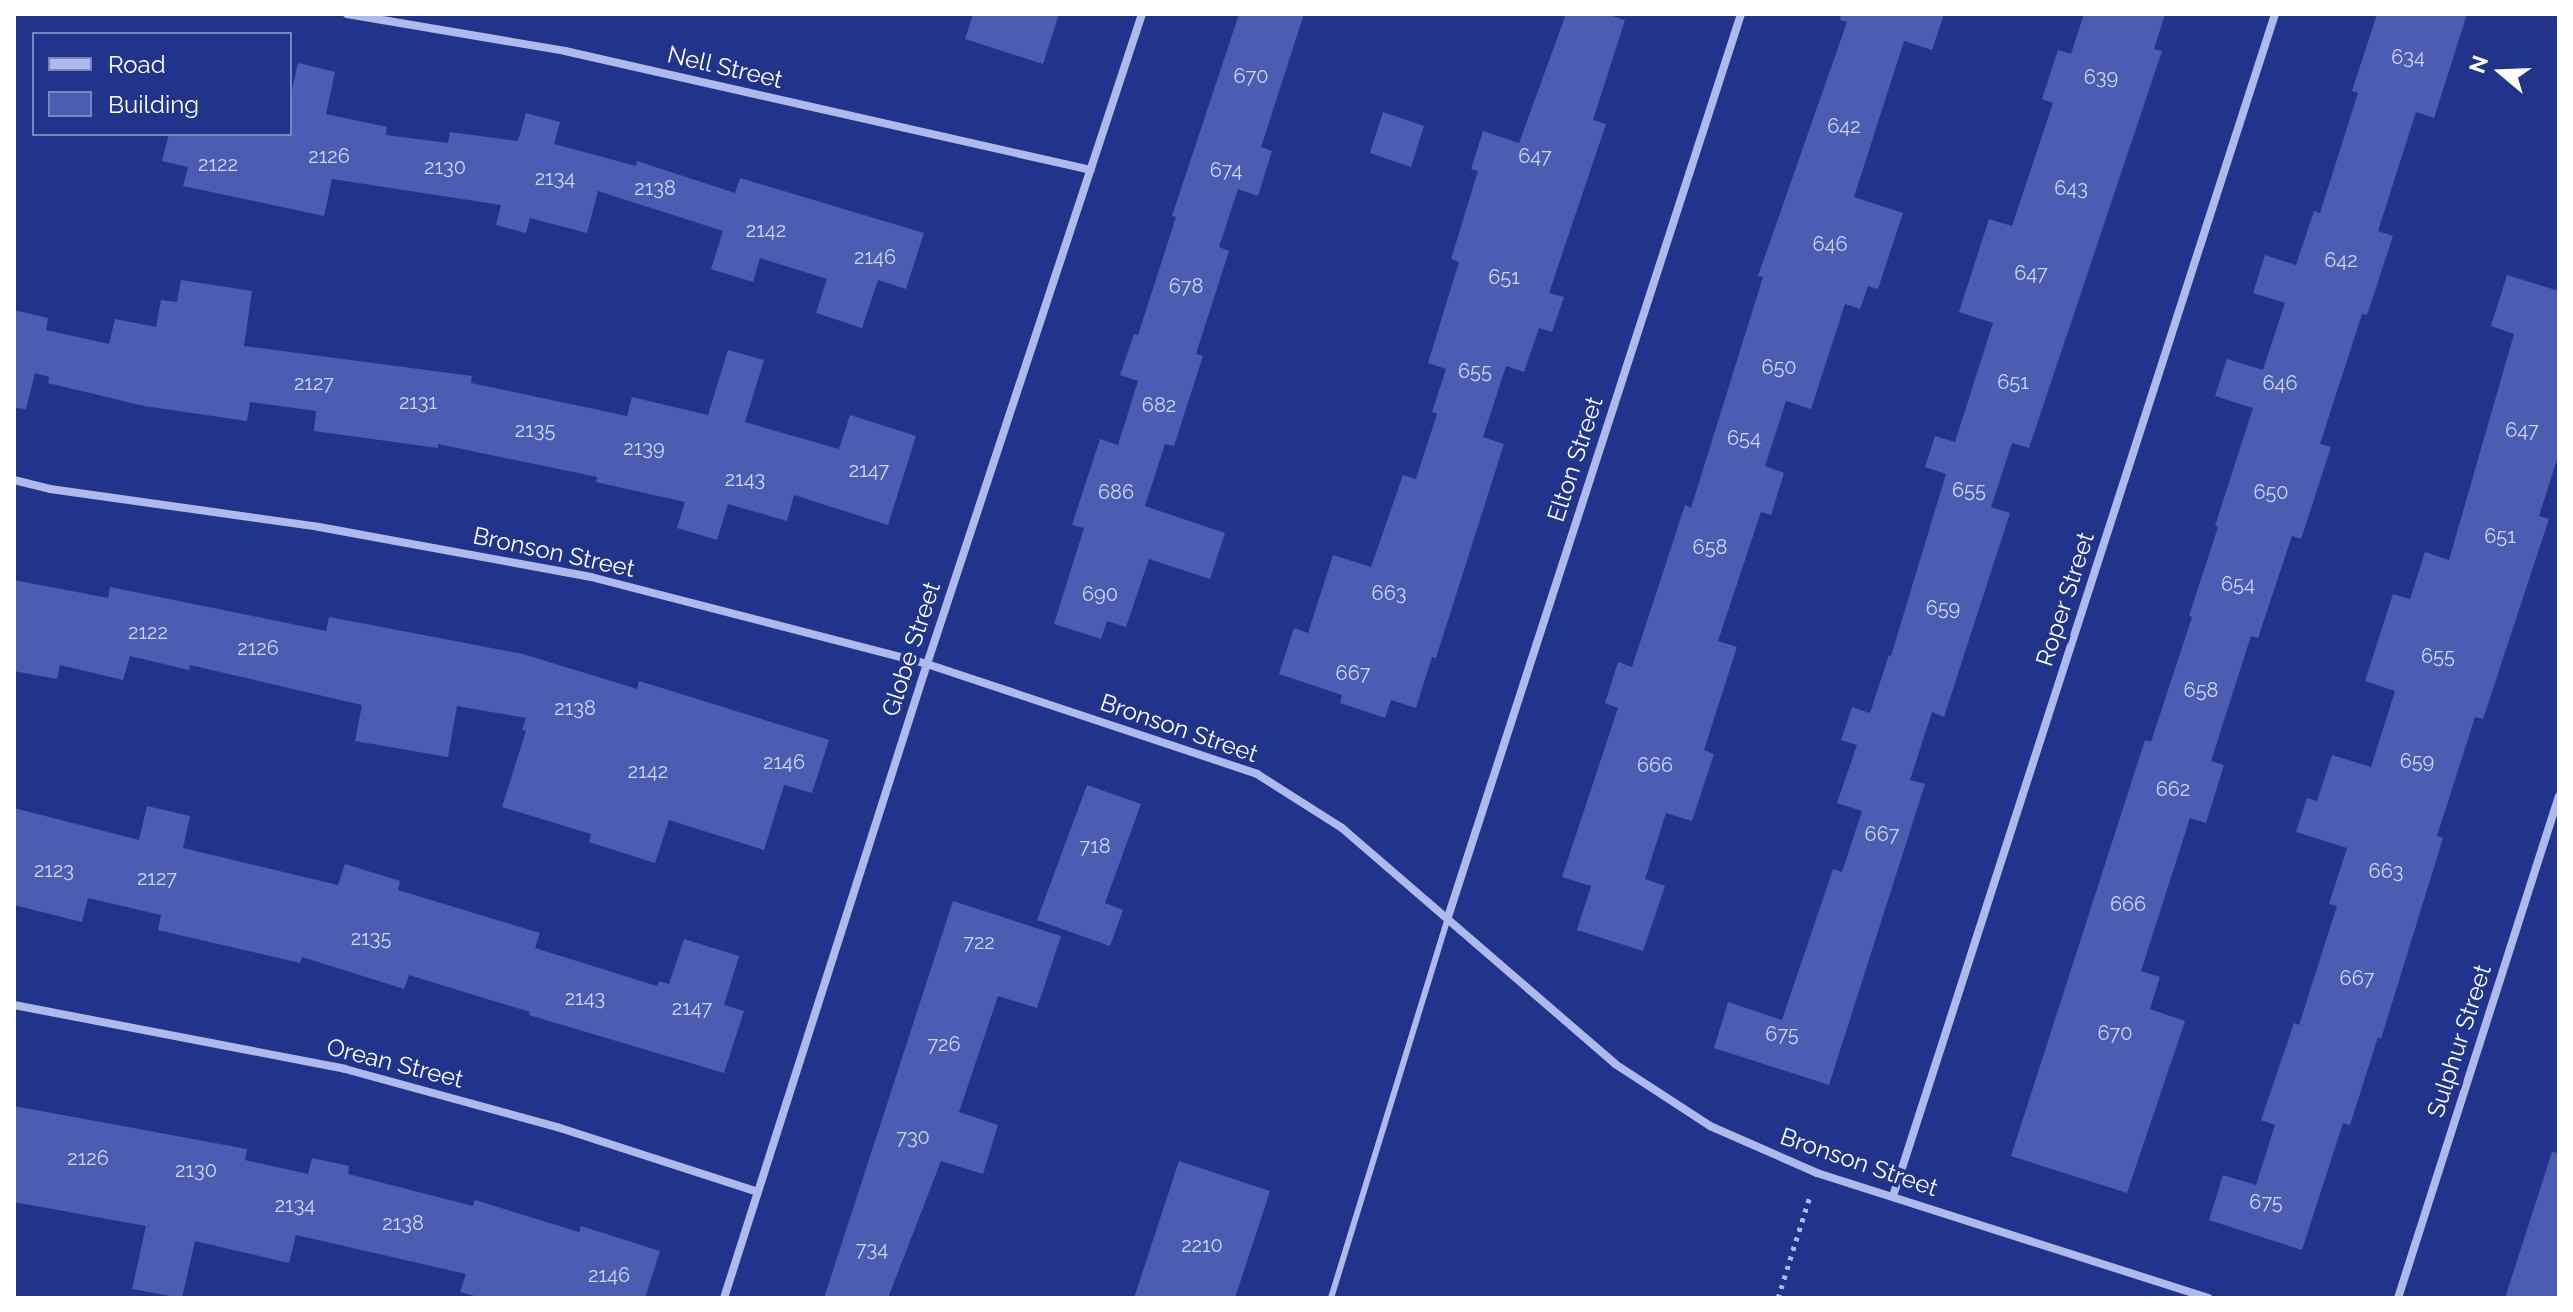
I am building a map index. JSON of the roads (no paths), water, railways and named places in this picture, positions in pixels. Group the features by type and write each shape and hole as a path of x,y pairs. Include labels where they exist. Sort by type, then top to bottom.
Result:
{"street":[{"name":"Nell Street","path":"347,14 565,51 1091,170"},
{"name":"Globe Street","path":"724,1298 927,664 1142,14"},
{"name":"Elton Street","path":"1448,917 1741,14"},
{"name":"Roper Street","path":"1893,1196 2275,14"},
{"name":"Bronson Street","path":"14,480 50,489 319,527 591,577 927,664 1257,774 1342,828 1615,1064 1710,1126 1817,1173 2190,1295 2209,1298"},
{"name":"Sulphur Street","path":"2398,1298 2559,796"},
{"name":"Orean Street","path":"14,1005 345,1069 557,1127 758,1192"}],"lane":[{"path":"1331,1298 1448,917"}]}
